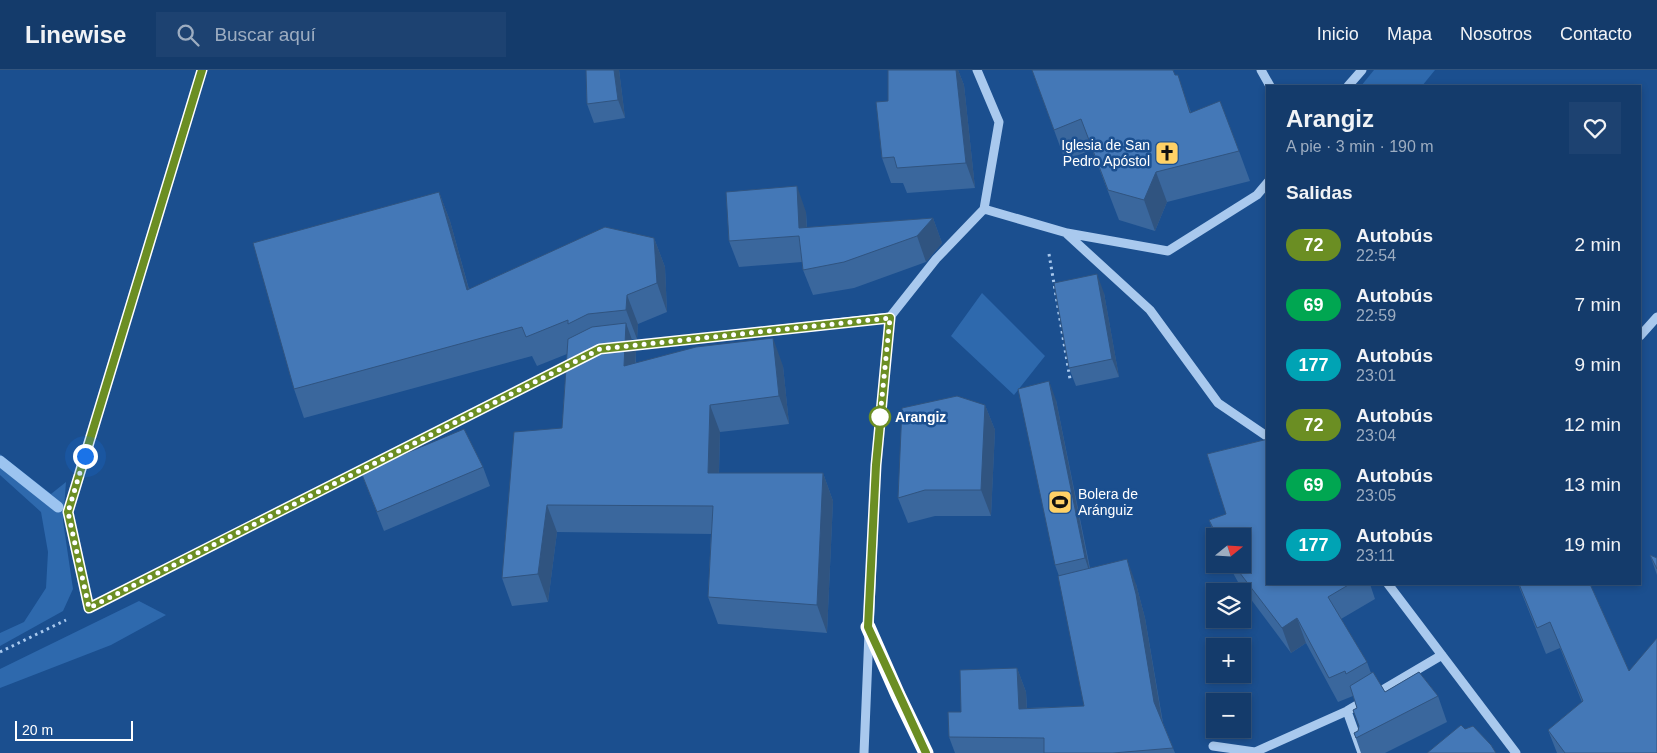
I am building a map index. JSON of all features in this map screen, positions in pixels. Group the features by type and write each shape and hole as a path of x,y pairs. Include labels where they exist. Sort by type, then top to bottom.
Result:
{"highway":[{"path":"868,627 926,753"}],"street":[{"path":"202,70 68,512 89,608 582,358"},
{"path":"864,753 876,465 890,318 936,259 984,209 999,122 977,70"},
{"path":"1261,70 1269,85"},
{"path":"1349,85 1362,70"},
{"path":"984,209 1067,233 1168,251 1257,195 1266,184"},
{"path":"1067,233 1150,310 1218,403 1266,436"},
{"path":"1641,335 1657,317"},
{"path":"610,348 890,318"},
{"path":"1389,585 1516,753"},
{"path":"1213,746 1255,752 1347,711 1442,655"},
{"path":"1347,711 1362,753"}],"path":[{"path":"1040,225 1049,255 1070,379"},
{"path":"0,652 89,608"}],"shaded area":[{"path":"1374,70 1435,70 1423,85 1362,85"},
{"path":"982,293 1045,356 1014,395 951,336"},
{"path":"0,454 51,494 66,482 63,521 73,589 63,611 0,646 0,633 24,622 46,588 48,552 41,512 0,475"},
{"path":"139,601 166,615 111,645 0,688 0,669"}],"building":[{"path":"586,70 614,70 618,100 587,104"},
{"path":"888,70 956,70 966,163 897,168 894,157 882,158 876,102 888,101"},
{"name":"Iglesia de San Pedro Apóstol","path":"1032,70 1173,70 1175,75 1178,75 1190,113 1220,101 1239,151 1156,172 1144,200 1108,190 1081,119 1054,130"},
{"path":"797,186 799,228 933,218 917,236 844,262 803,270 799,236 729,241 726,192"},
{"path":"439,192 467,290 605,227 654,238 657,283 627,295 626,310 588,314 568,324 568,320 526,337 522,327 294,389 253,243"},
{"path":"1097,274 1112,359 1069,368 1054,283"},
{"path":"626,323 624,366 696,347 773,338 779,396 710,405 708,473 823,473 817,605 708,597 713,506 547,505 538,574 502,578 514,432 562,428 568,339 592,327"},
{"name":"Bolera de Aránguiz","path":"1049,381 1085,558 1055,565 1018,389"},
{"path":"957,396 985,405 981,490 925,490 898,498 902,408"},
{"path":"464,429 483,467 377,512 361,472"},
{"path":"1266,439 1266,585 1348,585 1328,597 1367,662 1346,674 1345,671 1329,678 1297,618 1282,628 1251,588 1251,583 1248,583 1240,573 1251,573 1251,528 1213,528 1209,520 1226,514 1207,454"},
{"path":"1650,555 1657,558 1657,569"},
{"path":"1127,559 1136,594 1154,702 1173,748 1113,753 1044,753 1044,738 949,737 948,712 961,712 960,670 1017,668 1019,709 1084,706 1058,576"},
{"path":"1519,585 1590,585 1629,671 1657,638 1657,753 1565,753 1548,730 1583,701 1550,622 1537,628"},
{"path":"1373,672 1385,692 1419,672 1438,696 1356,738 1354,733 1358,731 1359,726 1353,710 1357,708 1350,686"},
{"path":"1461,725 1465,729 1473,726 1496,753 1427,753"}],"waterway":[{"path":"0,461 58,507"}],"bus line":[{"name":"72","path":"202,70 68,512 89,608 600,349 890,318 876,465 868,627 926,753"}],"place":[{"name":"Iglesia de San Pedro Apóstol","path":"1167,153"},
{"name":"Arangiz","path":"880,417"},
{"name":"Bolera de Aránguiz","path":"1060,502"}],"route":[{"path":"85,456 68,512 89,608 600,349 890,318 880,417"}]}
